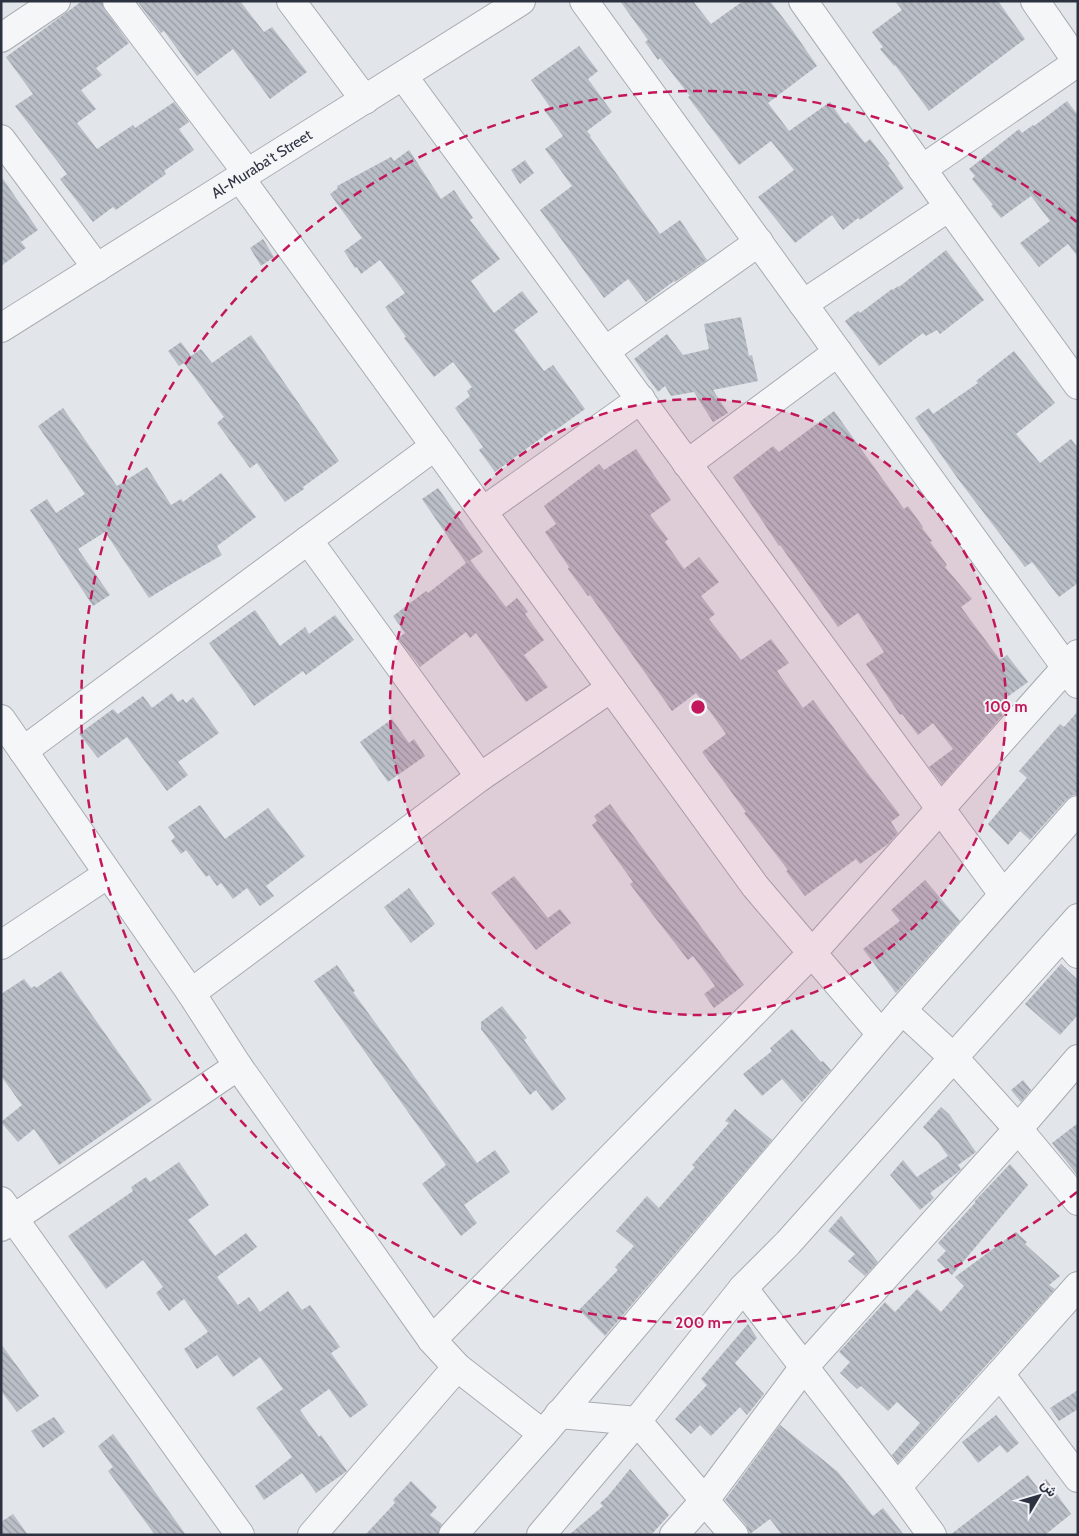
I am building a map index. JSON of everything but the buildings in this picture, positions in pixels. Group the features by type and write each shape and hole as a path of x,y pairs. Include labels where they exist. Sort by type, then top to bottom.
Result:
{"street":[{"path":"1,38 56,1"},
{"path":"117,1 244,176 435,446 755,886 881,1034"},
{"path":"291,1 365,100"},
{"path":"432,1340 812,953 940,809 1074,669 838,352 584,1"},
{"path":"802,1 1078,385"},
{"path":"922,169 1078,63 1035,1"},
{"name":"Al-Muraba't Street","path":"1,328 519,2"},
{"path":"403,76 1003,894"},
{"path":"1,139 97,268"},
{"path":"803,304 949,208"},
{"path":"605,351 758,242"},
{"path":"688,464 838,352"},
{"path":"483,511 641,399"},
{"path":"23,751 435,446"},
{"path":"308,540 480,777"},
{"path":"190,993 480,777 611,688"},
{"path":"1,719 190,993 238,1066 432,1340 457,1367 551,1424 637,1421"},
{"path":"453,1535 551,1424 881,1034 1078,810"},
{"path":"1,945 108,874"},
{"path":"541,1535 637,1421 743,1288 788,1243 954,1058 1073,936"},
{"path":"902,1010 954,1058 1018,1129 1078,1201"},
{"path":"674,1535 705,1500 804,1367 1078,1060"},
{"path":"238,1066 5,1216 240,1535"},
{"path":"897,1487 1078,1286"},
{"path":"743,1288 932,1535"},
{"path":"312,1535 457,1367"},
{"path":"1000,1374 1078,1478"},
{"path":"637,1421 734,1535"}]}
